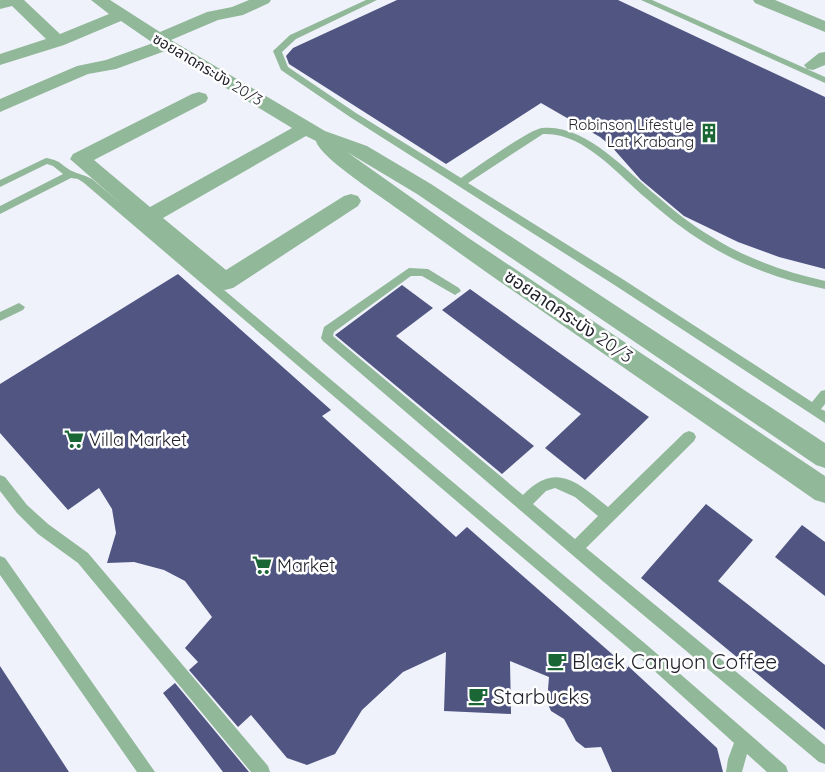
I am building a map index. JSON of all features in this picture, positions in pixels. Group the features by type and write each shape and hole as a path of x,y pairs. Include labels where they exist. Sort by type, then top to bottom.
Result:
{"street":[{"path":"0,106 83,70 110,65 162,41 220,25 237,11 263,0"},
{"path":"761,0 825,27"},
{"path":"0,4 10,1 17,2 54,38"},
{"path":"0,60 54,38 111,8"},
{"name":"ซอยลาดกระบัง 20/3","path":"111,8 162,41 312,131 360,150 424,189 825,458"},
{"path":"199,98 80,159 225,282 351,201"},
{"path":"149,217 312,131"},
{"name":"ซอยลาดกระบัง 20/3","path":"312,131 342,160 459,242 825,491"},
{"path":"404,202 424,189"},
{"path":"459,242 481,227"},
{"path":"716,418 735,396"}],"lane":[{"path":"373,0 293,37 277,51 284,68 353,115 462,182 825,418"},
{"path":"645,0 825,80"},
{"path":"462,182 541,131 557,130 602,154 690,228 729,252 778,272 825,284"},
{"path":"0,184 46,161 56,163 70,175"},
{"path":"0,210 70,175 80,176 88,181 636,645 780,772"},
{"path":"455,291 424,272 409,272 328,330 327,338 825,756"},
{"path":"0,317 18,307"},
{"path":"812,410 825,395"},
{"path":"576,548 689,437"},
{"path":"0,481 22,509 43,529 83,558 262,772"},
{"path":"524,503 547,483 556,482 568,486 608,516"},
{"path":"0,563 147,772"},
{"path":"734,772 736,759 744,740"}],"building":[{"name":"Robinson Lifestyle Lat Krabang","path":"397,0 618,0 825,97 825,269 779,257 738,242 684,216 641,180 611,146 600,137 541,103 446,164 289,64 286,56 293,48"},
{"path":"178,274 331,410 322,416 456,537 467,527 628,668 628,666 717,748 723,772 612,772 601,747 585,748 576,741 564,719 551,711 547,702 549,677 510,661 511,714 444,711 446,652 403,672 362,710 335,754 307,765 287,758 251,715 238,727 189,670 198,662 185,648 212,617 185,581 164,570 134,562 107,563 116,533 112,509 99,488 68,510 0,433 0,384"},
{"path":"402,285 433,308 396,336 534,446 502,474 335,335"},
{"path":"470,289 649,417 585,480 545,448 581,414 442,310"},
{"path":"706,504 753,540 718,581 825,665 825,730 641,578"},
{"path":"802,525 825,542 825,596 775,557"},
{"path":"0,666 69,772 0,772"},
{"path":"175,683 249,772 223,772 163,693"}],"place":[{"name":"Robinson Lifestyle Lat Krabang","path":"709,133"},
{"name":"Villa Market","path":"74,439"},
{"name":"Market","path":"262,565"},
{"name":"Black Canyon Coffee","path":"557,661"},
{"name":"Starbucks","path":"478,696"}]}
